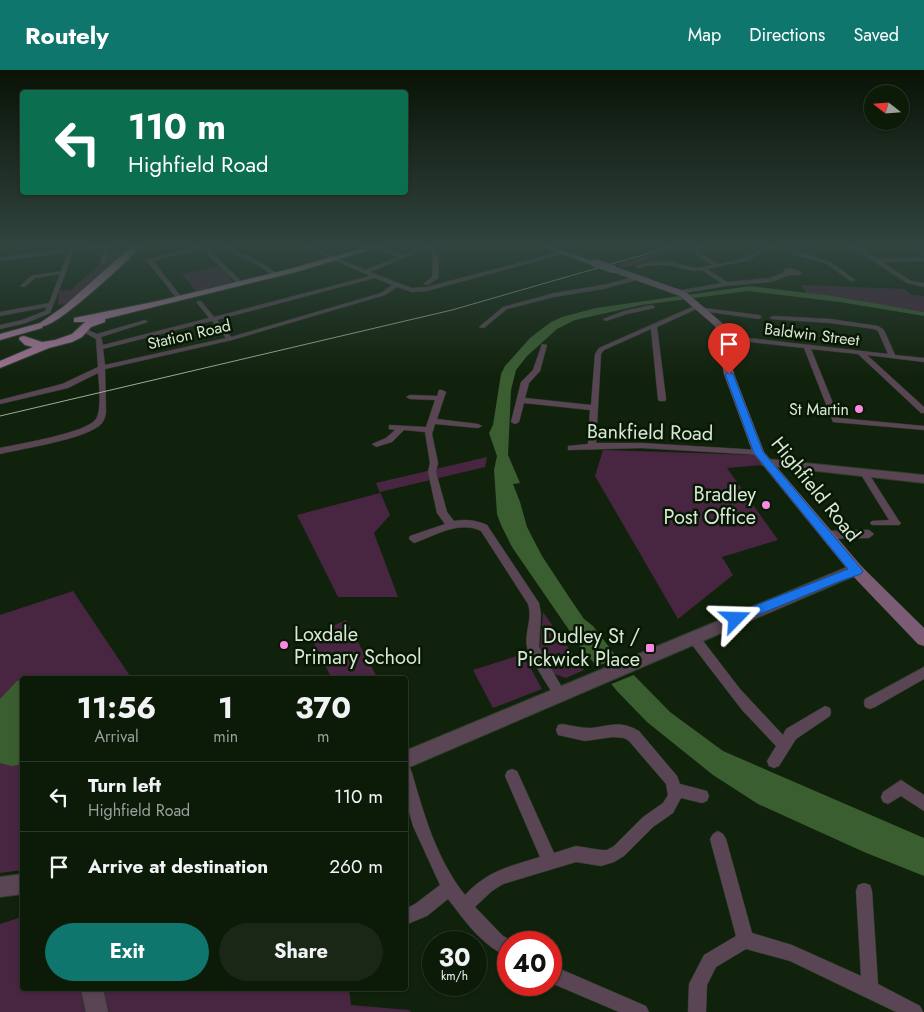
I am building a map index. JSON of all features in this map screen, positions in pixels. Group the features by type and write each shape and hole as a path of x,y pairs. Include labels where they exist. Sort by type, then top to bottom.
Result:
{"highway":[{"path":"0,358 24,340 28,331 66,309 87,290"},
{"path":"81,324 77,312 84,302 97,290"},
{"path":"0,339 42,324 67,319 81,324 217,290"},
{"path":"0,366 26,352 72,338 81,324"},
{"path":"0,339 24,340 33,344 52,344"}],"main road":[{"path":"674,290 701,308 719,324 723,337"},
{"name":"Highfield Road","path":"723,337 729,374 762,458 857,571 924,639"}],"street":[{"path":"0,327 38,318 48,312 56,290"},
{"path":"173,290 180,299"},
{"path":"72,338 90,337 99,342 215,319 324,290"},
{"name":"Station Road","path":"0,402 65,386 100,368 230,339 384,294 389,290"},
{"path":"482,327 505,308 581,290"},
{"path":"199,302 230,339"},
{"path":"0,314 51,304"},
{"path":"616,323 603,318 649,307 668,320"},
{"path":"592,446 598,354 601,349 701,308 747,313 759,317"},
{"path":"773,318 830,321 876,327 881,330 896,357"},
{"path":"99,342 145,322"},
{"path":"0,451 73,435 98,423 101,419 103,391 99,342 81,324"},
{"path":"654,326 662,399"},
{"name":"Baldwin Street","path":"723,337 924,360"},
{"path":"515,422 526,382 536,371 544,345"},
{"path":"807,347 836,420 924,428"},
{"path":"861,354 924,410"},
{"path":"410,397 441,395 430,426 434,463 432,472 442,513 452,526"},
{"path":"520,400 595,408"},
{"path":"392,427 474,424"},
{"path":"376,444 389,440 402,428"},
{"name":"Bankfield Road","path":"571,448 592,446 762,458"},
{"path":"762,458 864,473 924,479"},
{"path":"864,473 896,523 875,523"},
{"path":"414,540 452,526 473,523 484,528 536,610 532,642 560,695"},
{"path":"827,535 869,534"},
{"path":"408,759 826,581 857,571"},
{"path":"693,637 735,693 783,744"},
{"path":"870,703 924,673"},
{"path":"774,761 791,734 825,712"},
{"path":"464,907 480,889 494,879 576,854 601,858 608,857 619,851 648,822 668,808 673,802 675,790 665,771 628,732 613,728 591,734 563,730"},
{"path":"512,776 550,861"},
{"path":"408,784 420,826 449,888 477,923 497,942"},
{"path":"888,797 901,787 924,804"},
{"path":"675,790 702,796"},
{"path":"718,839 745,940"},
{"path":"0,887 20,884"},
{"path":"408,916 421,910 449,888"},
{"path":"864,891 870,989"},
{"path":"697,1012 698,984 710,961 745,940 792,953 870,989 914,1012"},
{"path":"562,979 640,1012"},
{"path":"92,991 97,1012"}],"shaded area":[{"path":"84,290 69,303 58,305 59,291"},
{"path":"722,290 782,290 832,296 924,312 924,316 840,302 747,291 642,305 575,320 557,329 527,356 516,370 511,390 508,455 520,483 513,484 527,527 542,556 584,619 593,626 619,660 670,712 723,751 924,838 924,876 864,852 758,804 713,775 647,722 617,691 580,646 512,547 497,514 494,470 497,456 489,433 493,425 501,374 505,366 530,338 551,322 562,317 596,308"},
{"path":"804,290 906,290 912,295 924,296 924,312 806,293"},
{"path":"603,450 755,455 762,465 727,468 778,540 722,557 733,575 678,619 595,476"},
{"path":"487,457 485,467 380,492 390,515 374,533 398,597 338,597 297,515 380,493 376,483"},
{"path":"73,591 130,676 20,676 20,870 0,873 0,615"},
{"path":"543,612 584,670 566,678 554,674 540,649"},
{"path":"346,620 376,676 330,676 310,636"},
{"path":"523,654 542,689 493,708 473,670"},
{"path":"20,680 20,764 12,766 0,763 0,699"},
{"path":"20,918 20,991 349,991 351,1005 409,1010 411,1012 0,1012 0,924"}],"pier":[{"path":"620,657 636,674 609,685 595,667"}],"tram line":[{"path":"0,416 452,310 522,290"}],"place":[{"name":"St Martin","path":"859,409"},
{"name":"Bradley Post Office","path":"766,505"},
{"name":"Loxdale Primary School","path":"284,645"},
{"name":"Dudley St / Pickwick Place","path":"650,648"}],"route":[{"path":"729,374 746,423 759,453 857,571 834,578 736,619"}]}
